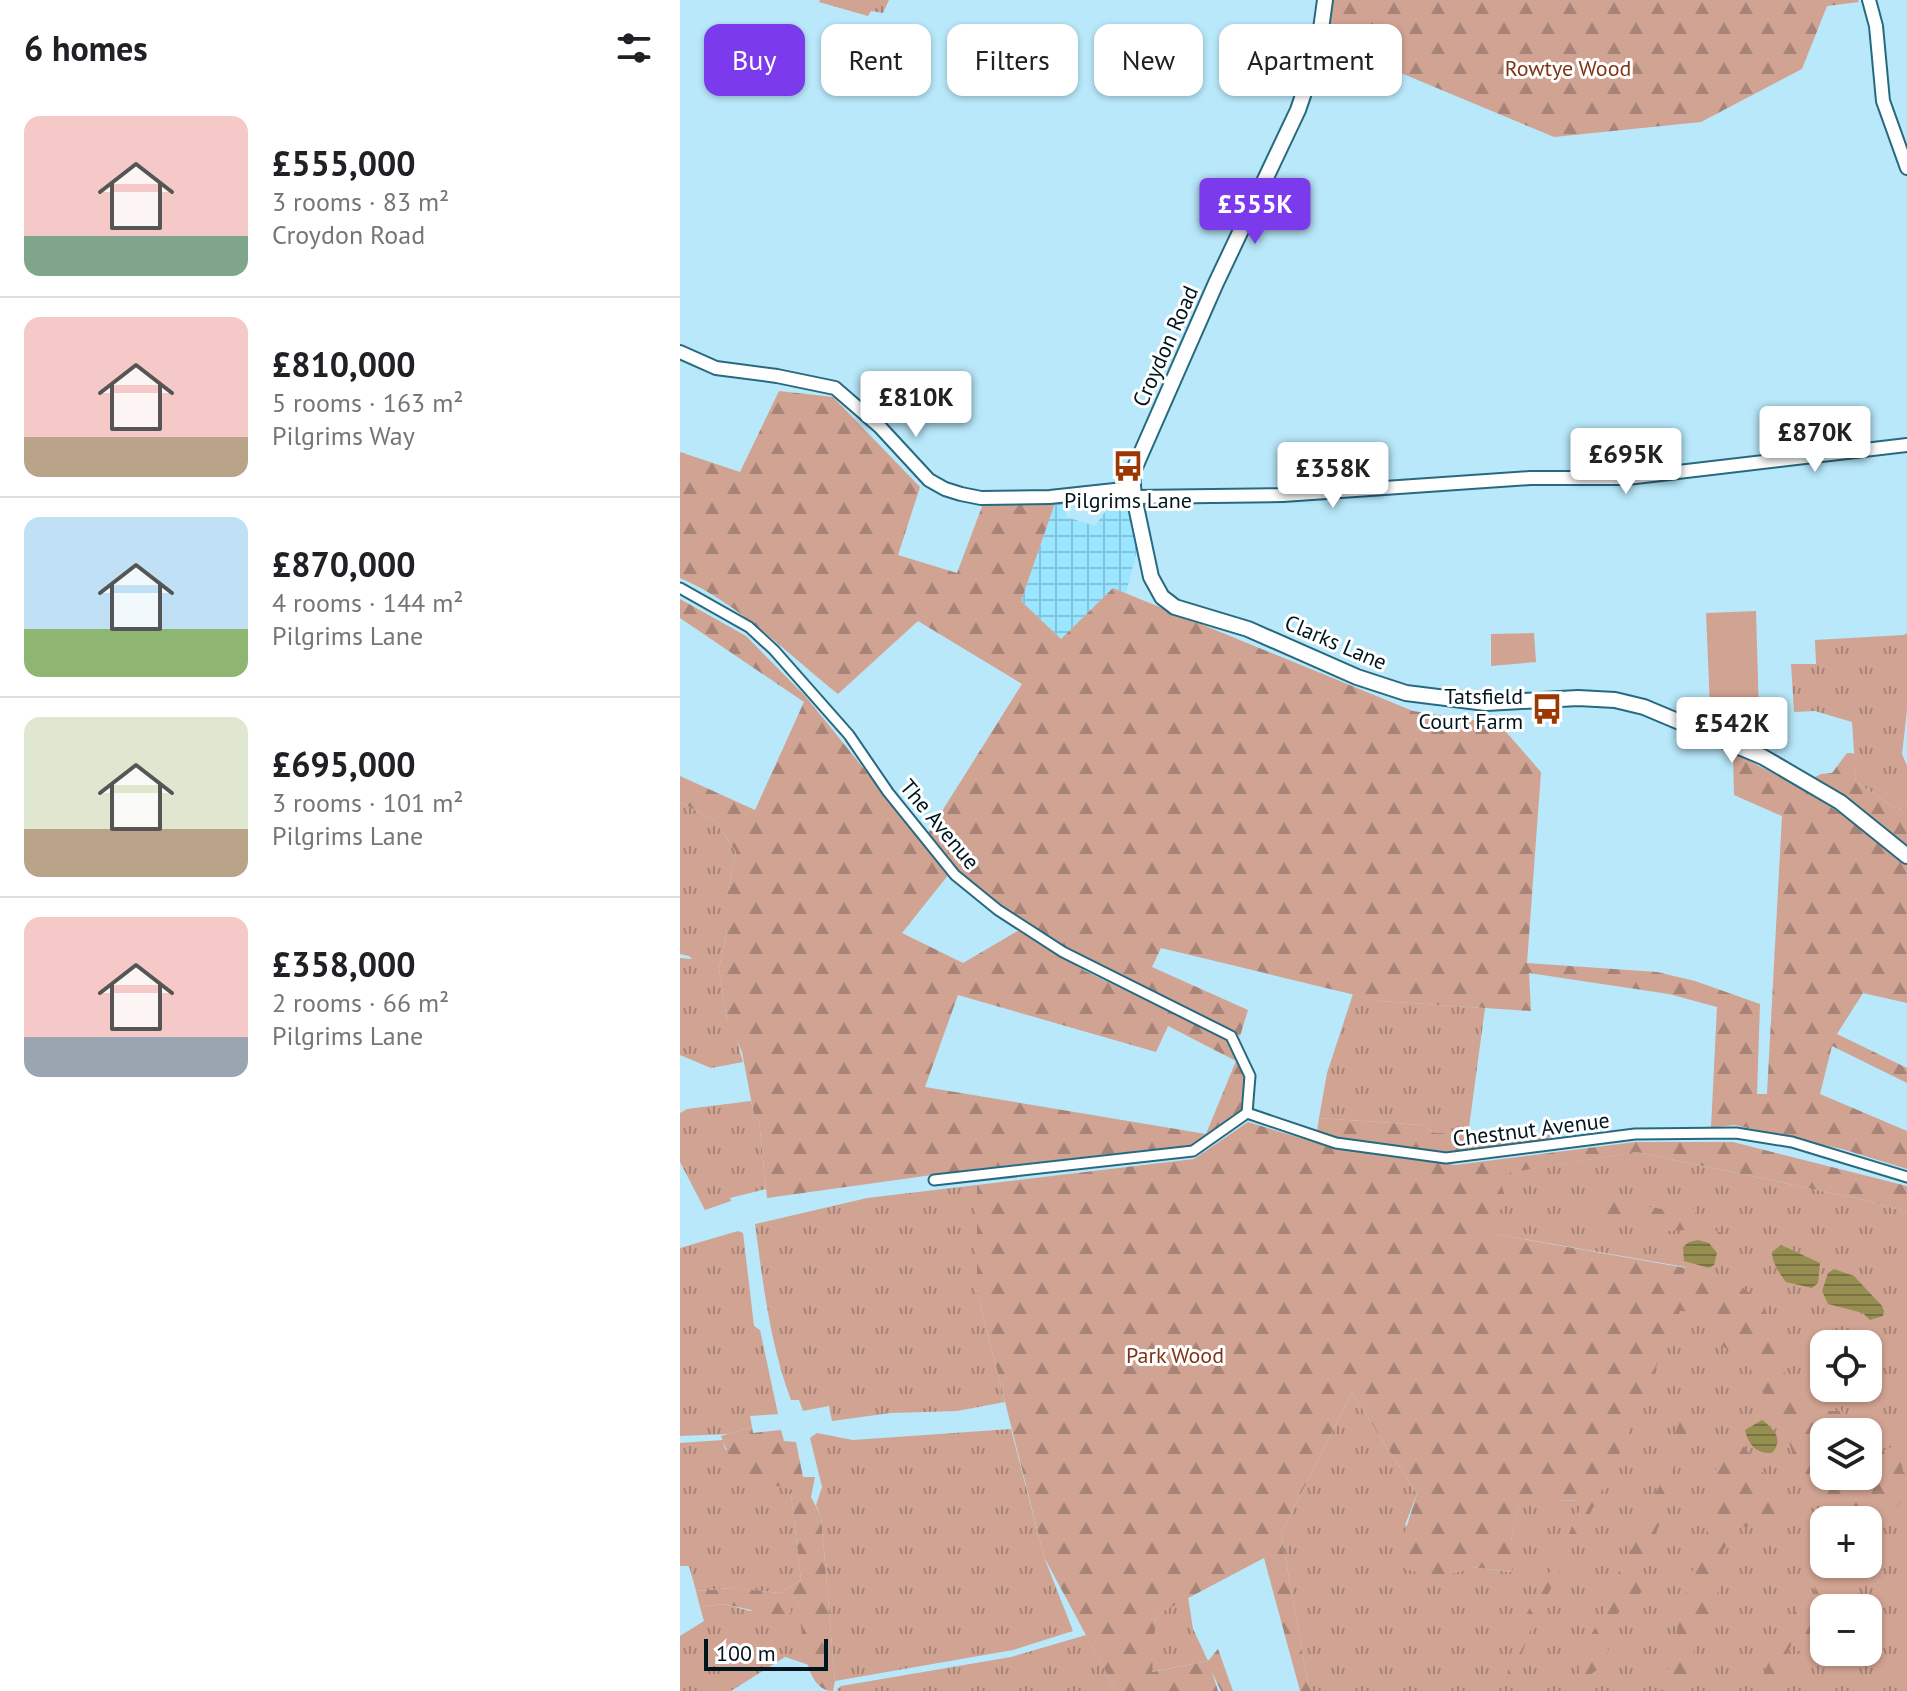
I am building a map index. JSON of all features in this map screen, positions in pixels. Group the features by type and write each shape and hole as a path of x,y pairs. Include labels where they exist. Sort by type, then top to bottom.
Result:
{"main road":[{"name":"Croydon Road","path":"1133,493 1132,474 1136,461 1298,110 1318,51 1325,0"},
{"name":"Clarks Lane","path":"1133,493 1151,577 1162,597 1175,607 1248,629 1357,677 1406,693 1486,703 1578,698 1615,700 1644,707 1763,757 1840,802 1907,856"}],"street":[{"path":"1869,0 1876,26 1883,101 1907,168"},
{"path":"680,352 716,368 835,388 880,427 929,480 953,492 981,498 1133,493 1283,495 1530,478 1627,478 1907,445"},
{"name":"The Avenue","path":"680,588 749,627 774,650 849,735 888,792 955,875 1000,911 1063,952 1231,1036 1250,1076 1247,1113"},
{"path":"934,1180 1193,1151 1247,1113"},
{"name":"Chestnut Avenue","path":"1247,1113 1336,1143 1446,1158 1635,1134 1736,1133 1792,1142 1907,1177"}],"shaded area":[{"path":"1115,491 1127,495 1133,506 1137,550 1126,593 1113,588 1061,639 1021,601 1056,500 1063,498 1066,517 1095,526 1114,499"},
{"path":"1698,1240 1709,1243 1717,1253 1714,1265 1709,1268 1684,1261 1683,1247"},
{"path":"1781,1245 1820,1263 1818,1283 1812,1288 1786,1282 1772,1256 1772,1252"},
{"path":"1834,1269 1854,1276 1882,1306 1883,1316 1870,1320 1863,1313 1828,1304 1822,1291 1828,1273"},
{"path":"1762,1420 1774,1431 1777,1439 1772,1453 1758,1450 1746,1435 1745,1430"}],"green space":[{"path":"820,0 889,0 883,13 871,11 868,16"},
{"name":"Rowtye Wood","path":"1330,0 1859,2 1827,6 1802,69 1701,122 1554,137 1402,73 1402,24 1329,24"},
{"path":"779,391 833,397 920,487 898,555 957,573 983,504 1056,500 1021,601 1061,639 1113,588 1413,711 1499,724 1541,772 1527,963 1657,972 1695,981 1760,1004 1757,1094 1767,1094 1782,816 1734,795 1733,753 1845,816 1907,863 1907,1003 1863,993 1837,1034 1907,1068 1907,1083 1832,1046 1820,1094 1907,1131 1907,1169 1842,1149 1734,1125 1711,1128 1717,1007 1669,994 1529,973 1531,1011 1380,1001 1161,948 1152,967 1248,1010 1240,1036 1050,941 960,877 927,835 1022,684 918,621 838,694 742,615 680,578 680,452 740,472"},
{"path":"680,599 746,636 806,697 949,874 902,933 963,963 1021,929 1085,971 1227,1039 1245,1075 1243,1110 1212,1135 1191,1145 975,1169 767,1198 759,1121 754,1115 742,1052 727,1020 719,968 727,930 727,894 736,852 715,821 680,802 680,776 755,810 804,702 680,618","holes":["958,995 1156,1052 1168,1026 1236,1061 1206,1134 925,1087"]},
{"path":"1756,611 1760,749 1711,730 1706,613"},
{"path":"1534,633 1536,662 1491,666 1491,634"},
{"path":"1907,633 1907,710 1902,754 1907,766 1907,805 1898,810 1856,782 1852,722 1815,711 1794,712 1791,664 1816,664 1815,640"},
{"path":"1847,753 1855,754 1856,782 1898,810 1907,805 1907,850 1811,779 1832,773"},
{"path":"680,802 715,821 736,852 727,894 727,930 719,968 727,1020 734,1030 743,1062 711,1068 680,1055 680,958 692,959 680,954"},
{"path":"1353,994 1380,1001 1485,1008 1468,1135 1434,1133 1422,1125 1319,1118 1327,1073"},
{"path":"751,1101 754,1115 759,1121 766,1189 730,1198 731,1201 705,1210 680,1162 680,1113 687,1109"},
{"path":"1319,1118 1422,1125 1434,1133 1551,1135 1547,1142 1446,1154 1338,1139 1317,1132"},
{"name":"Park Wood","path":"1248,1122 1334,1148 1455,1165 1635,1142 1733,1142 1907,1186 1907,1212 1865,1200 1637,1152 1507,1173 1501,1183 1506,1200 1500,1210 1495,1234 1686,1268 1678,1287 1686,1288 1694,1274 1711,1272 1734,1281 1751,1294 1775,1325 1783,1347 1781,1364 1790,1386 1804,1393 1810,1402 1824,1411 1842,1411 1844,1418 1810,1418 1810,1482 1794,1459 1789,1442 1768,1415 1766,1399 1744,1356 1720,1344 1718,1331 1699,1312 1680,1311 1610,1475 1533,1623 1514,1675 1507,1681 1520,1628 1584,1501 1520,1499 1511,1541 1512,1572 1471,1567 1456,1573 1436,1574 1401,1567 1400,1548 1417,1494 1352,1393 1281,1533 1311,1691 1300,1691 1264,1558 1156,1615 1152,1672 1208,1661 1218,1649 1233,1691 1221,1691 1212,1672 1218,1691 1116,1691 1044,1557 977,1290 977,1185 1194,1159"},
{"path":"1637,1152 1865,1200 1907,1212 1907,1691 1311,1691 1281,1533 1352,1393 1417,1494 1405,1525 1471,1567 1511,1572 1511,1541 1520,1498 1576,1501 1609,1443 1685,1267 1235,1189 1481,1177"},
{"path":"977,1185 977,1290 1005,1402 957,1411 891,1413 832,1421 829,1406 803,1411 799,1400 791,1400 778,1357 755,1224 867,1198"},
{"path":"1581,1198 1622,1200 1644,1198 1646,1206 1666,1210 1691,1207 1696,1212 1698,1224 1737,1239 1739,1245 1734,1253 1692,1237 1688,1230 1667,1231 1629,1220 1619,1222 1594,1217 1580,1209"},
{"path":"738,1231 743,1233 754,1326 760,1330 778,1414 750,1416 752,1427 728,1434 680,1436 680,1248"},
{"path":"1691,1419 1673,1469 1668,1500 1642,1573 1642,1592 1626,1603 1612,1621 1608,1679 1599,1680 1598,1669 1585,1679 1579,1672 1578,1655 1601,1619 1621,1566 1630,1558 1632,1537 1643,1530 1646,1521 1643,1500 1650,1502 1659,1487 1664,1462 1680,1421"},
{"path":"752,1427 753,1433 781,1430 784,1441 796,1442 803,1477 815,1477 811,1497 821,1516 835,1681 833,1691 822,1688 809,1668 798,1598 790,1597 791,1613 779,1616 724,1604 700,1607 696,1591 731,1588 780,1593 801,1580 791,1494 794,1490 738,1477 721,1436"},
{"path":"1011,1429 1044,1557 1073,1631 1013,1650 835,1681 821,1516 816,1505 822,1487 810,1438 817,1433 853,1440"},
{"path":"1735,1436 1785,1507 1762,1524 1737,1528 1723,1551 1716,1616 1704,1621 1700,1637 1693,1644 1694,1668 1689,1685 1686,1691 1661,1691 1687,1588 1710,1521 1714,1474"},
{"path":"723,1440 725,1449 794,1490 791,1494 801,1580 780,1593 729,1588 696,1591 689,1566 680,1566 680,1443"},
{"name":"Park Wood","path":"1899,1443 1903,1472 1907,1475 1907,1493 1882,1529 1882,1506 1821,1506 1814,1490 1882,1490 1882,1450"},
{"path":"1816,1578 1839,1578 1846,1585 1841,1594 1814,1594"},
{"path":"790,1597 798,1598 809,1665 785,1657 731,1691 680,1691 680,1636 704,1621 700,1607 724,1604 750,1611"},
{"path":"1188,1597 1193,1629 1208,1661 1151,1672 1156,1615"},
{"path":"1800,1605 1810,1606 1810,1643 1806,1650 1798,1651 1793,1641 1771,1689 1760,1683 1777,1642"},
{"path":"1086,1635 1116,1691 837,1689 1011,1657"}],"place":[{"name":"Pilgrims Lane","path":"1128,466"},
{"name":"Tatsfield Court Farm","path":"1547,709"}]}
